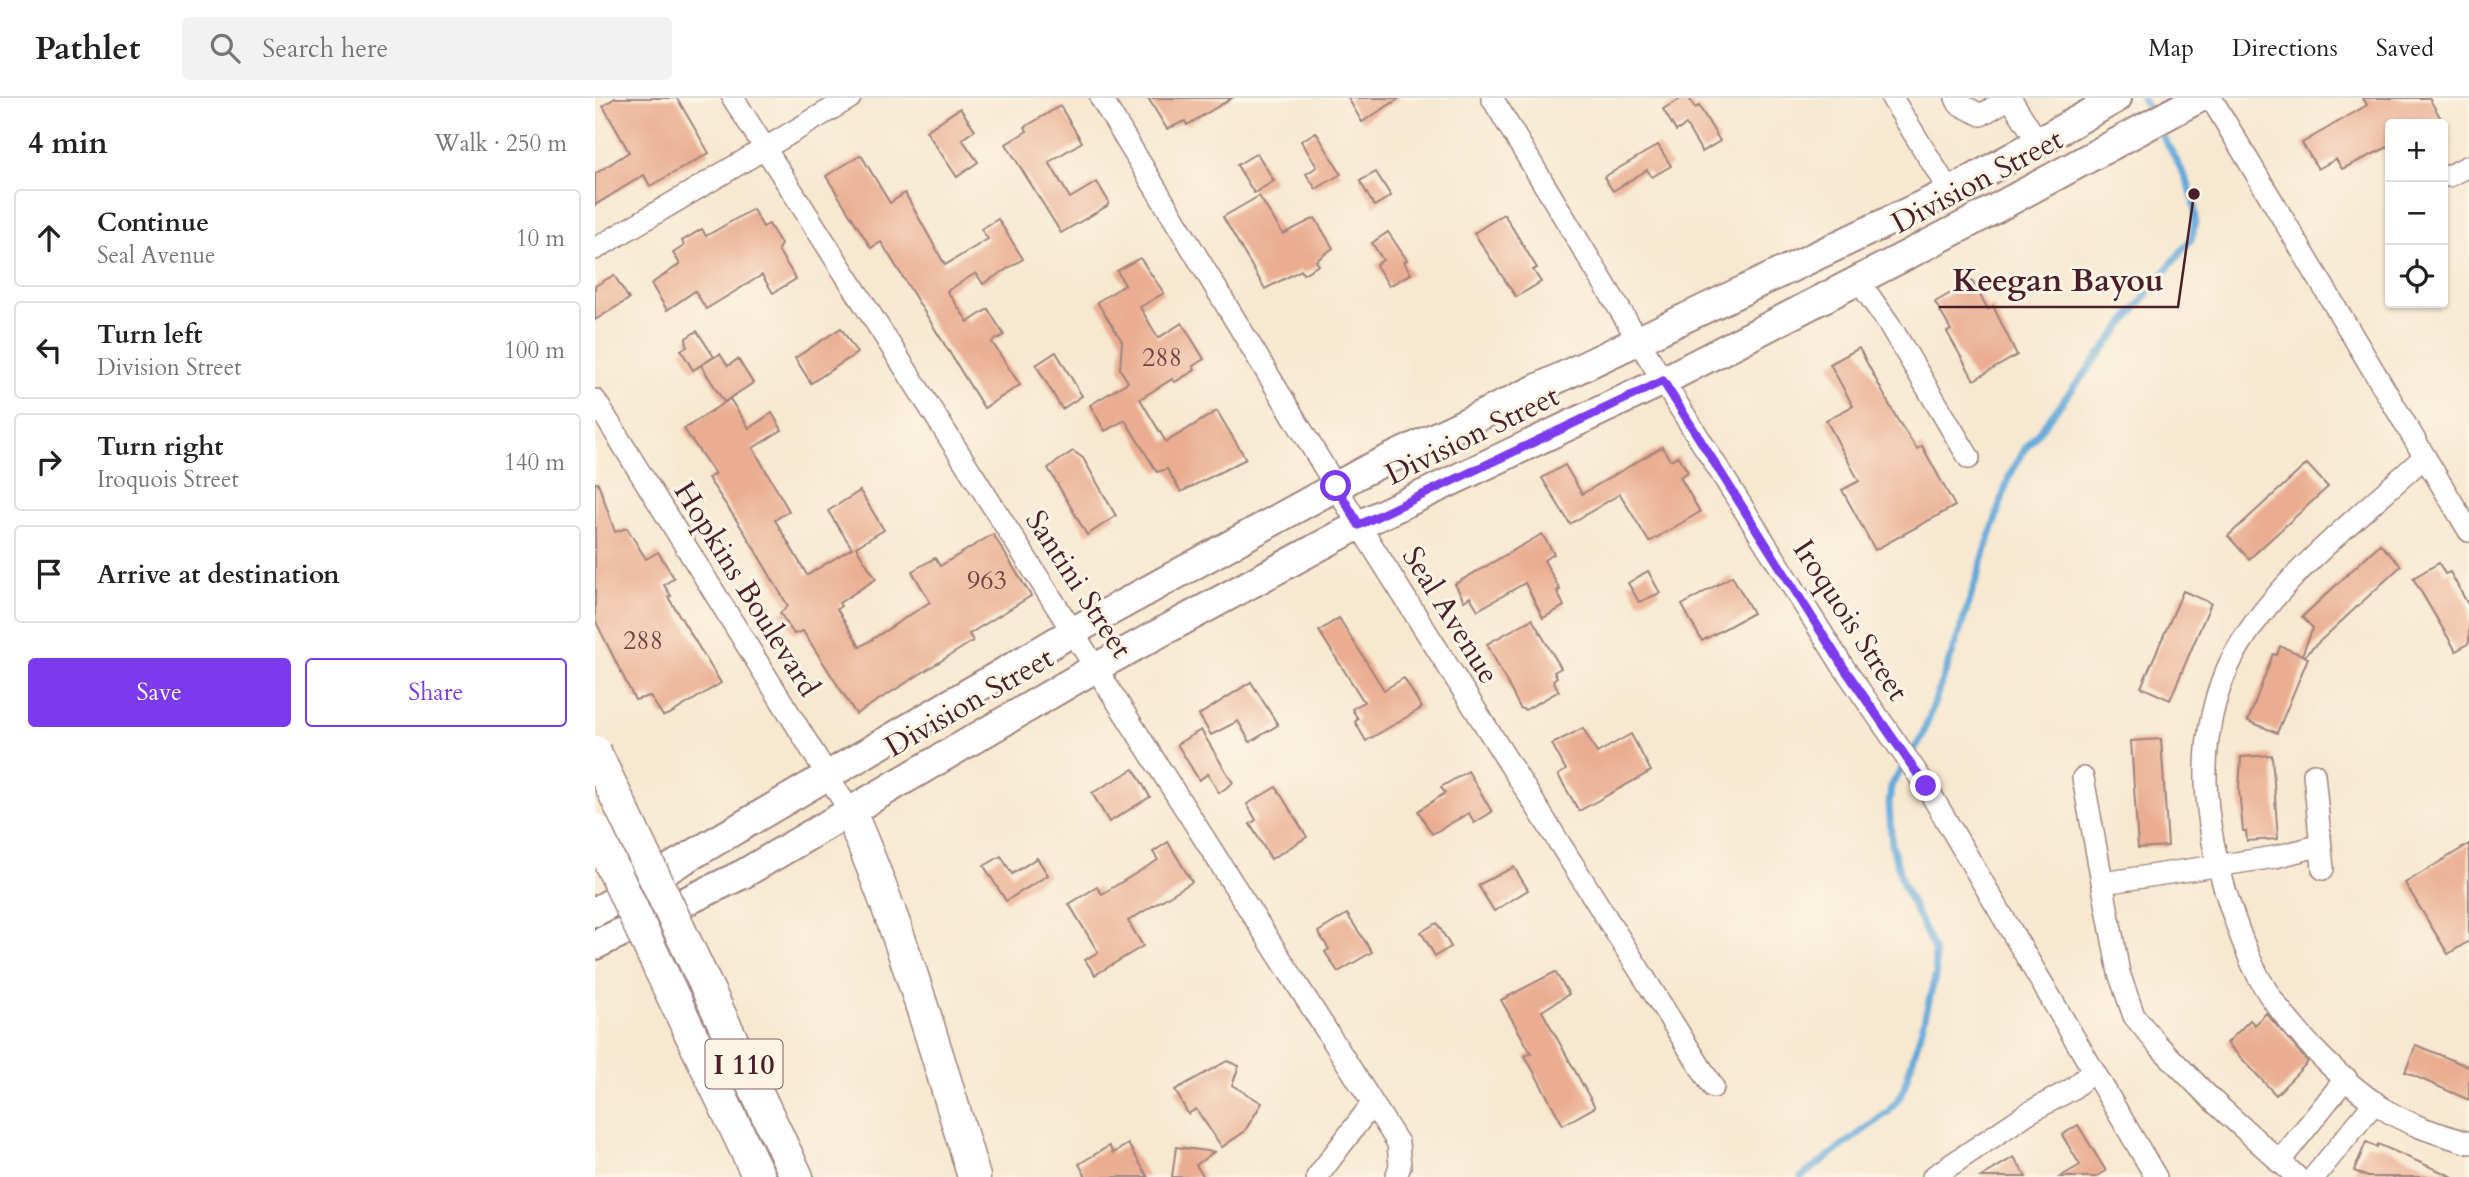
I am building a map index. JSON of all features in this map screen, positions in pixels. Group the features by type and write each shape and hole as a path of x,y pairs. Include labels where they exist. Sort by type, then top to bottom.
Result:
{"highway":[{"name":"I 110","path":"595,752 797,1177"},
{"path":"849,810 876,872 924,1011 974,1177"},
{"name":"I 110","path":"595,830 759,1177"}],"main road":[{"name":"Division Street","path":"595,912 1074,631 1336,486 1950,192 2117,98"},
{"name":"Division Street","path":"595,945 743,874 1097,667 1359,525 1663,381 2131,137 2199,98"}],"street":[{"name":"Santini Street","path":"733,98 1398,1143 1400,1166 1396,1177"},
{"path":"595,249 850,98"},
{"name":"Seal Avenue","path":"1101,98 1359,525 1713,1087"},
{"name":"Iroquois Street","path":"1492,98 1663,381 1842,665 1926,786 2156,1177"},
{"path":"1892,98 1950,192"},
{"path":"1956,98 1959,104 1981,115 2010,98 2038,142"},
{"path":"2211,98 2469,531"},
{"path":"2449,176 2469,166"},
{"path":"1858,280 1889,324 1969,458"},
{"name":"Hopkins Boulevard","path":"595,400 849,810"},
{"path":"2424,457 2299,573 2251,627 2229,666 2209,723 2205,783 2208,824 2218,866 2240,934 2262,982 2276,1004 2346,1078 2375,1102 2424,1129 2469,1143"},
{"path":"2314,774 2318,846 2323,869"},
{"path":"2083,778 2119,973 2134,1016 2184,1072 2297,1177"},
{"path":"2103,883 2218,866 2318,846"},
{"path":"1940,1175 2028,1113 2073,1089 2092,1071"},
{"path":"2279,1162 2346,1078"},
{"path":"2314,1177 2375,1102"},
{"path":"1317,1177 1372,1104"}],"building":[{"path":"615,98 677,98 709,153 650,186 644,175 595,205 595,174 629,152 603,106"},
{"path":"1148,98 1232,98 1187,125 1185,121 1167,129"},
{"path":"1348,98 1400,98 1362,122"},
{"path":"1682,98 1689,98 1695,108 1699,106 1720,141 1702,152 1686,125 1676,131 1663,109"},
{"path":"2363,98 2429,98 2441,119 2385,119 2385,148 2342,169 2336,159 2318,169 2302,143 2367,105"},
{"path":"1060,106 1082,142 1049,162 1070,198 1097,182 1109,202 1107,206 1061,233 1006,144 1027,131 1025,127"},
{"path":"960,108 975,130 962,139 978,162 957,177 926,131"},
{"path":"1316,132 1341,174 1316,189 1306,174 1317,167 1301,141"},
{"path":"1658,145 1671,166 1652,177 1647,170 1613,191 1604,177"},
{"path":"1257,153 1274,181 1254,193 1237,165"},
{"path":"861,155 890,203 905,193 945,265 988,239 981,229 998,219 1023,259 983,284 976,273 947,291 968,322 988,309 1004,335 992,342 1020,385 984,408 881,242 871,248 826,176"},
{"path":"1376,172 1391,196 1374,206 1360,181"},
{"path":"1259,196 1283,234 1315,218 1333,248 1316,261 1319,265 1303,274 1301,270 1265,289 1223,217"},
{"path":"753,209 763,227 769,224 781,244 778,250 796,279 773,293 762,275 706,309 695,291 667,310 651,284 680,264 673,253 684,246 682,241 702,229 706,236"},
{"path":"1504,214 1537,268 1533,270 1541,282 1516,297 1474,233"},
{"path":"1388,232 1407,260 1404,262 1411,274 1389,286 1376,265 1383,260 1372,243"},
{"path":"1140,258 1164,293 1140,307 1158,338 1182,323 1204,359 1193,366 1195,370 1175,382 1172,379 1140,399 1166,442 1217,411 1246,459 1181,492 1167,469 1157,472 1125,420 1105,431 1090,405 1128,382 1120,369 1122,341 1097,302 1125,285 1117,271"},
{"path":"614,275 629,299 595,320 595,286"},
{"path":"1972,281 1988,309 1993,306 2017,355 1974,380 1947,332 1951,330 1935,302"},
{"path":"841,328 857,353 811,383 795,358"},
{"path":"697,331 714,357 693,370 681,350 687,347 686,338"},
{"path":"1859,348 1897,419 1917,449 1922,446 1955,506 1875,550 1842,490 1859,481 1826,420 1853,406 1830,364"},
{"path":"1056,352 1082,396 1062,409 1036,365"},
{"path":"720,354 728,366 738,359 753,383 724,402 701,365"},
{"path":"730,399 749,428 772,413 782,430 753,448 789,511 775,520 807,575 852,548 828,511 860,491 884,530 856,547 876,579 839,603 841,606 837,609 860,647 930,602 912,571 935,558 940,566 993,534 1031,596 969,634 973,641 856,714 803,631 794,634 780,613 788,606 745,533 708,478 715,474 684,429"},
{"path":"1662,447 1670,460 1678,456 1688,472 1680,477 1700,512 1649,542 1620,494 1570,524 1542,478 1565,465 1582,494"},
{"path":"1073,451 1083,458 1116,516 1087,535 1048,468"},
{"path":"2307,464 2328,487 2249,559 2228,536"},
{"path":"595,483 598,483 615,532 627,528 646,559 658,552 674,578 664,585 671,596 668,597 721,683 670,714 663,716 650,696 635,700 595,620"},
{"path":"1542,534 1554,554 1544,560 1560,590 1557,591 1564,606 1543,618 1525,583 1478,610 1470,597 1464,601 1455,584"},
{"path":"2380,544 2401,566 2304,656 2308,658 2277,733 2248,721 2273,654 2277,655 2280,646 2302,655 2313,628 2302,617"},
{"path":"2439,563 2445,574 2450,572 2469,606 2469,643 2456,651 2413,578"},
{"path":"1648,571 1660,593 1639,602 1628,583"},
{"path":"1732,576 1753,613 1702,641 1682,605"},
{"path":"2183,591 2211,603 2170,700 2141,687"},
{"path":"1339,618 1384,690 1404,678 1422,708 1366,741 1355,722 1358,719 1352,709 1364,702 1319,631"},
{"path":"1532,619 1561,668 1554,672 1557,677 1553,680 1559,691 1525,710 1520,708 1487,644"},
{"path":"1251,682 1278,725 1250,742 1238,721 1211,735 1199,715"},
{"path":"1583,728 1597,753 1631,734 1651,771 1579,811 1558,775 1566,770 1552,744"},
{"path":"1201,730 1233,783 1219,793 1208,774 1199,780 1177,744"},
{"path":"2161,739 2168,846 2138,848 2131,741"},
{"path":"2272,755 2278,839 2247,841 2246,831 2243,831 2239,789 2241,757"},
{"path":"1134,769 1150,797 1109,822 1092,793"},
{"path":"1468,771 1492,812 1474,823 1469,813 1432,834 1418,811 1445,793 1441,787"},
{"path":"1276,787 1307,837 1271,859 1250,824 1256,820 1247,804"},
{"path":"1168,842 1192,882 1128,921 1143,946 1095,975 1085,960 1098,952 1069,904 1097,887 1102,894 1158,860 1153,852"},
{"path":"2469,844 2469,941 2448,954 2405,883"},
{"path":"1001,856 1012,874 1037,858 1048,875 1006,901 984,866"},
{"path":"1514,867 1528,890 1494,911 1478,885"},
{"path":"1347,914 1372,952 1338,972 1325,952 1329,949 1318,932"},
{"path":"1437,923 1451,947 1435,956 1421,932"},
{"path":"1555,972 1569,994 1542,1011 1595,1107 1563,1125 1525,1056 1531,1053 1501,1000"},
{"path":"2266,1013 2308,1062 2276,1095 2227,1043 2250,1020 2255,1025"},
{"path":"2416,1045 2469,1067 2469,1100 2405,1072"},
{"path":"1227,1061 1239,1066 1232,1085 1262,1103 1244,1132 1222,1147 1196,1109 1188,1114 1175,1090"},
{"path":"2078,1125 2106,1171 2096,1177 2060,1177 2080,1165 2062,1135"},
{"path":"2366,1142 2377,1147 2378,1144 2453,1177 2368,1177 2354,1171"},
{"path":"1128,1144 1148,1177 1086,1177 1079,1164 1109,1146 1113,1153"},
{"path":"1176,1147 1214,1152 1196,1165 1204,1177 1172,1177"},
{"path":"2014,1157 2026,1177 1981,1177"}],"waterway":[{"path":"2142,98 2152,116"},
{"path":"1801,1177 1888,1112 1902,1094 1936,973 1934,950 1903,885 1892,845 1889,805 1891,786 1922,737 1958,637 2009,477 2025,449 2191,239 2195,224 2192,195 2157,126"}],"place":[{"name":"Keegan Bayou","path":"2194,194"}],"route":[{"path":"1336,486 1359,525 1663,381 1842,665 1926,786"}]}
